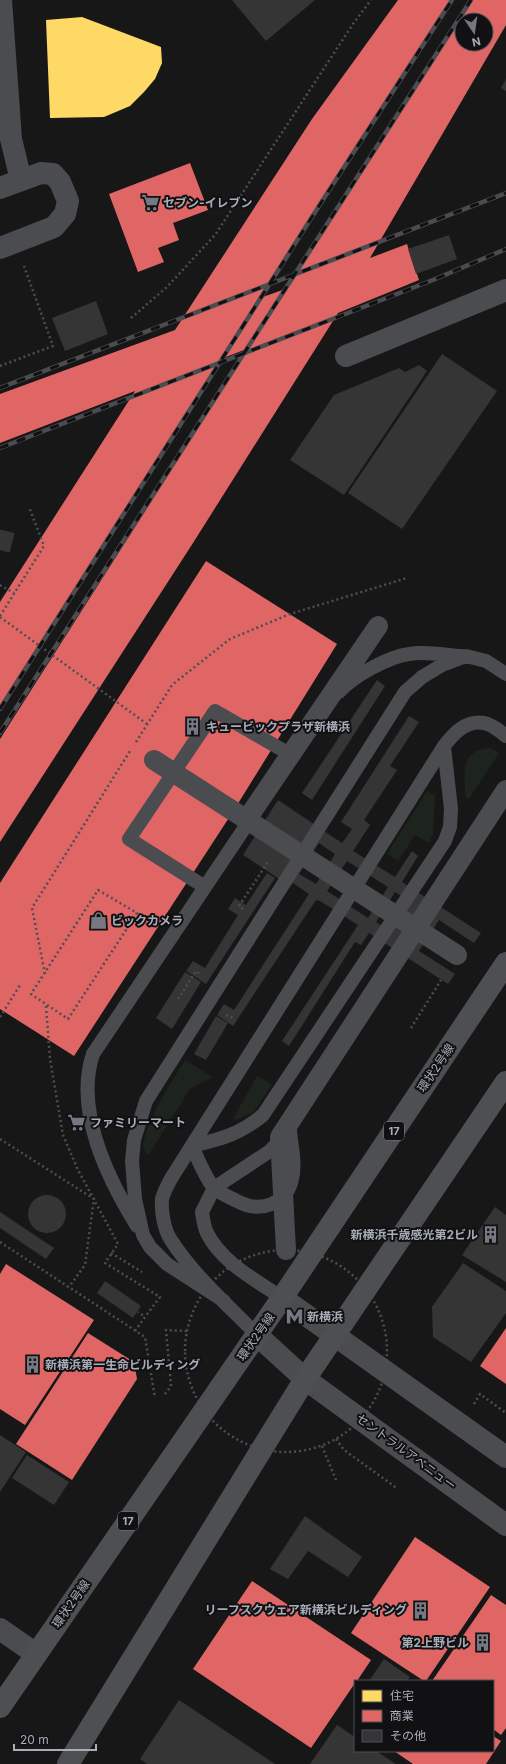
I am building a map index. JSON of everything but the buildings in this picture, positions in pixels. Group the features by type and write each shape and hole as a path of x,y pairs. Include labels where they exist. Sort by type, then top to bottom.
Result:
{"main road":[{"name":"環状2号線","path":"0,1707 257,1335 506,963"},
{"path":"68,1764 305,1379 506,1082"}],"street":[{"path":"1,0 11,139 20,180"},
{"path":"0,188 41,173 52,174 60,182 68,201 65,214 54,227 0,248"},
{"path":"346,356 506,290"},
{"path":"247,818 378,626"},
{"path":"154,760 247,818 457,956"},
{"path":"286,1250 280,1137 506,790"},
{"path":"282,1298 506,1457"},
{"name":"セントラルアベニュー","path":"257,1335 305,1379 506,1525"},
{"path":"0,1629 36,1654"}],"lane":[{"path":"224,1302 166,1264 150,1247 123,1204 95,1138 86,1096 88,1070 93,1054 328,704 344,687 367,671 395,658 410,654 466,656 486,661 506,674"},
{"path":"143,1235 135,1199 132,1161 134,1140 146,1101 405,692 422,677 442,666 466,656"},
{"path":"205,887 129,839 215,711 293,756"},
{"path":"257,1335 195,1272 170,1240 165,1228 162,1199 165,1190 444,746 456,731 469,724 484,723 506,736"},
{"path":"192,1146 232,1136 251,1125 262,1115 445,841 450,827 451,809 444,746"},
{"path":"282,1298 242,1271 223,1254 207,1233 202,1212 214,1188 270,1151 290,1130 506,796"},
{"path":"192,1146 214,1188 244,1204 254,1207 264,1207 275,1203 284,1195 292,1180 290,1130"}],"path":[{"path":"132,318 167,287 215,235 353,24 371,0"},
{"path":"0,366 54,346 22,259"},
{"path":"29,507 44,546 0,616 147,724"},
{"path":"0,585 14,593"},
{"path":"239,906 261,872"},
{"path":"46,1006 68,1019 137,913 98,890 31,994 46,1006 50,1059 63,1135 98,1208 118,1244 105,1263 160,1298 135,1331"},
{"path":"178,999 196,971 203,976"},
{"path":"411,1028 441,980"},
{"path":"0,1017 20,985"},
{"path":"0,1139 94,1199"},
{"path":"69,1287 85,1265 94,1199"},
{"path":"0,1242 145,1337 155,1398"},
{"path":"286,1250 300,1251 320,1256 338,1264 355,1277 372,1298 378,1310 385,1329 387,1350 386,1364 380,1390 370,1408 357,1424 336,1439 322,1446 302,1451 282,1452 261,1450 242,1443 224,1432 209,1418 198,1402 189,1383 185,1363 185,1342 187,1331 196,1303 208,1287 223,1272 240,1261 259,1254 286,1250"},
{"path":"138,1312 145,1317"},
{"path":"165,1394 171,1386 166,1330 187,1331"},
{"path":"336,1439 344,1450 398,1489"},
{"path":"322,1446 336,1480"}],"shaded area":[{"path":"491,748 499,753 469,799 465,797 466,764 473,753"},
{"path":"427,791 435,796 433,834 429,843 415,835 398,861 387,854"},
{"path":"185,1060 213,1077 190,1089 148,1154 145,1152 143,1145 151,1121"},
{"path":"257,1076 272,1084 254,1112 237,1120 233,1119"}],"tunnel":[{"path":"0,550 7,522"}],"railway":[{"path":"0,709 319,206 452,0"},
{"path":"0,733 471,0"},
{"path":"0,388 506,193"},
{"path":"0,448 433,280 506,249"}],"place":[{"name":"セブン-イレブン","path":"150,203"},
{"name":"キュービックプラザ新横浜","path":"193,727"},
{"name":"ビックカメラ","path":"98,921"},
{"name":"ファミリーマート","path":"77,1123"},
{"name":"新横浜千歳感光第2ビル","path":"491,1235"},
{"name":"新横浜","path":"294,1317"},
{"name":"新横浜第一生命ビルディング","path":"32,1365"},
{"name":"リーフスクウェア新横浜ビルディング","path":"420,1610"},
{"name":"第2上野ビル","path":"482,1643"}]}
